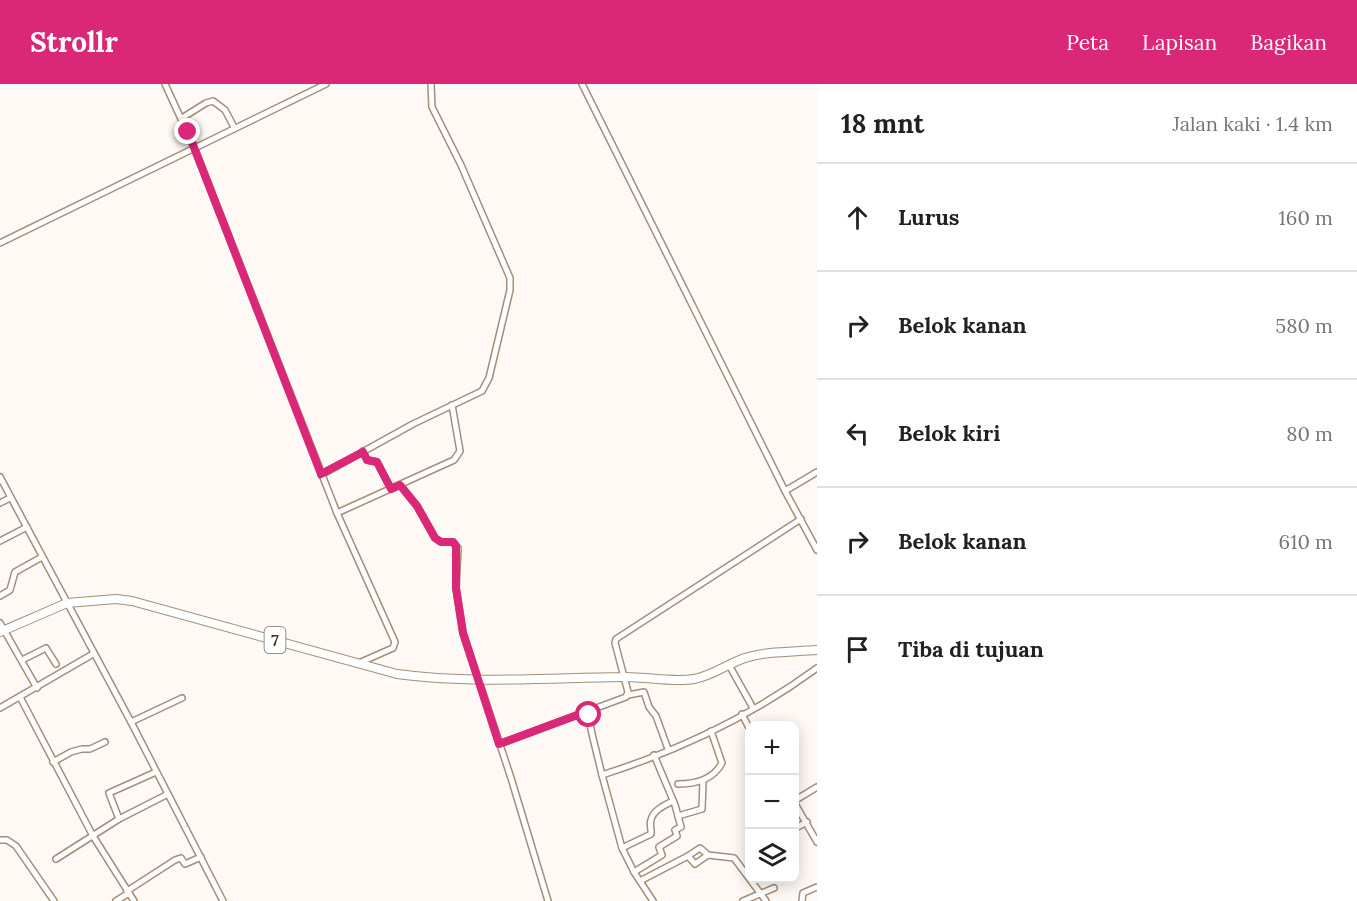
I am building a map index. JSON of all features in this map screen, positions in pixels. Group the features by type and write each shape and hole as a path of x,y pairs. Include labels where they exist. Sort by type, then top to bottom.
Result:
{"highway":[{"name":"7","path":"1,629 69,603 116,599 148,604 398,674 481,679 624,677 695,679 753,656 817,650"}],"street":[{"path":"165,84 194,147 337,513 395,642 393,648 357,664"},
{"path":"0,243 326,84"},
{"path":"321,474 482,391 486,386 510,290 510,278 461,165 432,107 431,84"},
{"path":"582,84 817,550"},
{"path":"182,118 213,101 225,110 234,128"},
{"path":"337,513 457,457 460,451 452,405"},
{"path":"363,452 367,460 377,462 391,489"},
{"path":"786,491 817,472"},
{"path":"0,477 69,603 93,654 131,722 223,901"},
{"path":"400,485 417,506 435,538 441,542 453,542 458,548 457,602 463,633 502,743 548,901"},
{"path":"0,503 10,498"},
{"path":"628,695 615,643 616,639 801,519"},
{"path":"0,541 27,527"},
{"path":"809,535 816,531"},
{"path":"0,596 10,590 15,572 42,556"},
{"path":"1,629 37,688"},
{"path":"22,660 46,648 56,664"},
{"path":"0,708 93,654"},
{"path":"729,665 753,708"},
{"path":"602,775 711,731 817,668"},
{"path":"502,743 626,698 628,695 644,692 668,749"},
{"path":"20,697 93,836 134,901"},
{"path":"131,722 182,698"},
{"path":"588,711 591,734 622,848 653,901"},
{"path":"742,714 746,721"},
{"path":"678,784 703,781 712,777 722,765 711,731"},
{"path":"53,762 71,752 90,749 105,742"},
{"path":"634,872 662,855 659,847 677,836 675,830 681,827 654,755"},
{"path":"119,819 109,793 156,772"},
{"path":"678,816 702,809 703,781"},
{"path":"799,798 817,787"},
{"path":"56,859 119,819 168,794"},
{"path":"622,848 651,834 652,817 662,807 673,801"},
{"path":"799,813 807,822 817,842"},
{"path":"799,827 807,822"},
{"path":"0,840 7,840 16,846 54,901"},
{"path":"640,881 699,848 708,855 734,858 745,871"},
{"path":"688,856 695,864 708,855"},
{"path":"116,901 175,860 181,858 185,864 201,857"},
{"path":"754,883 766,901"},
{"path":"802,901 804,893 817,887"},
{"path":"742,901 774,888"}],"route":[{"path":"188,132 321,474 363,452 367,460 377,462 391,489 400,485 407,492 435,538 441,542 453,542 458,548 456,588 463,633 499,744 588,711 589,715"}]}
